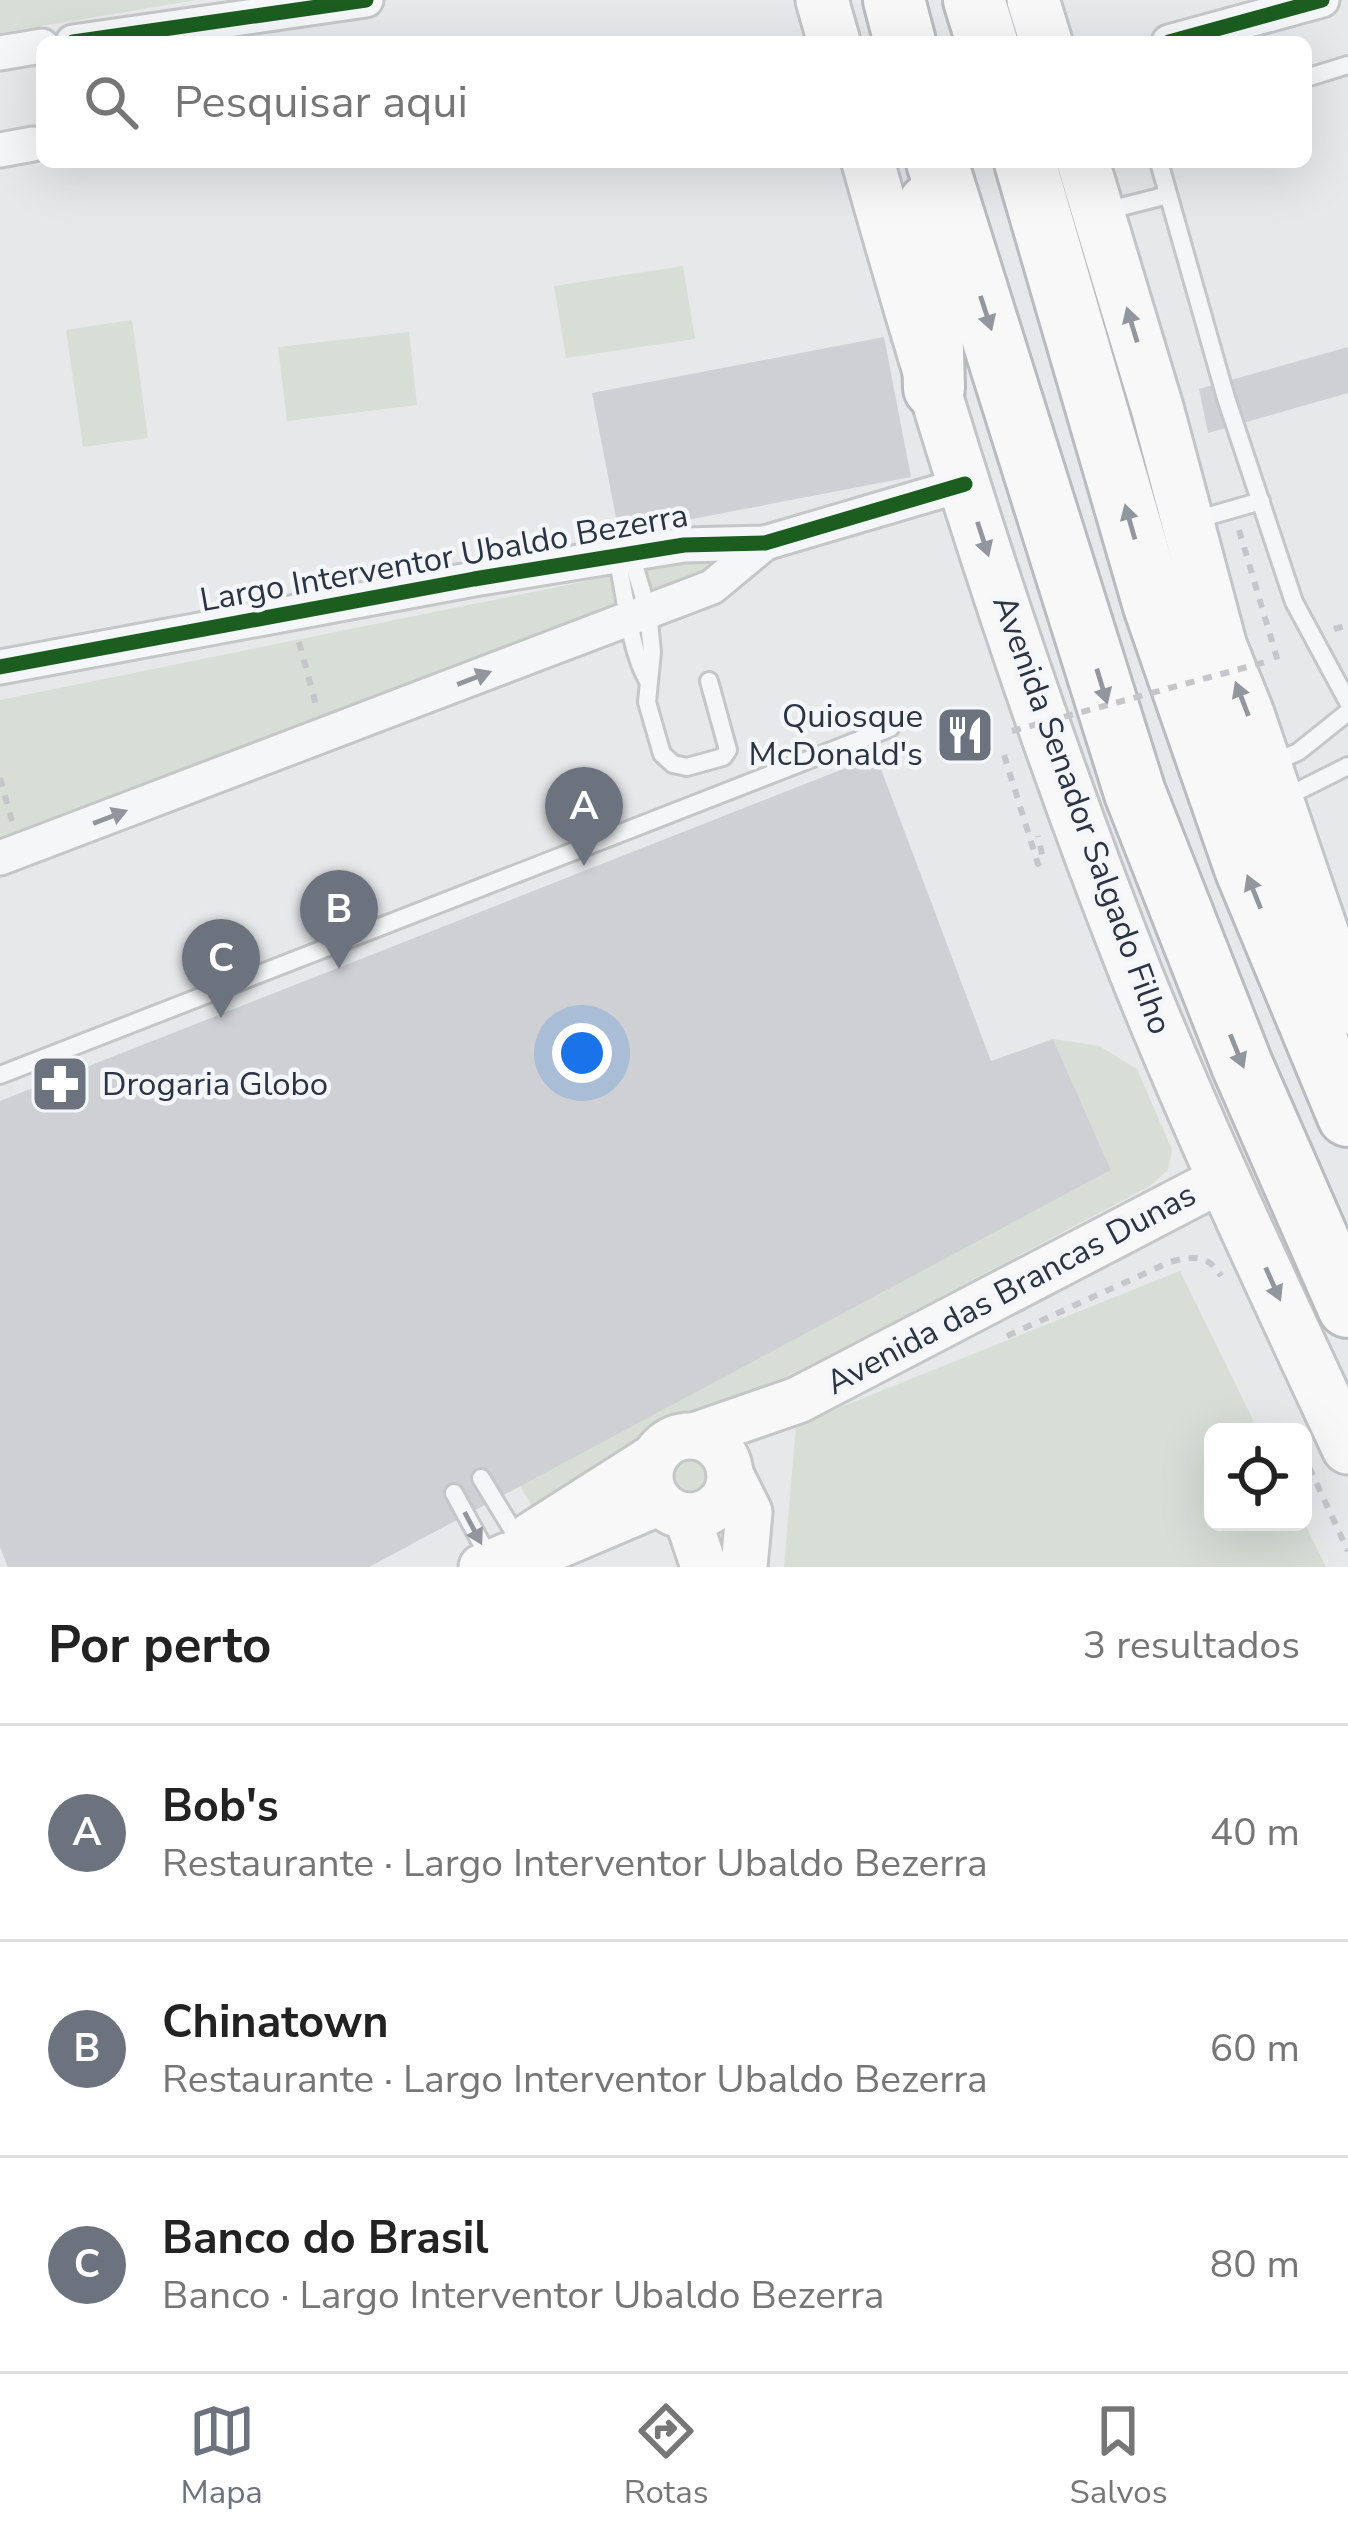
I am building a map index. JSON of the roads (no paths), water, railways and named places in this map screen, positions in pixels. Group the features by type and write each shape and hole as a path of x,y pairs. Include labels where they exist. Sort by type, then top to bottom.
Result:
{"highway":[{"path":"894,0 903,36"},
{"path":"974,0 985,36"},
{"path":"928,168 934,388"},
{"name":"Avenida Senador Salgado Filho","path":"939,168 1135,793 1242,1065 1348,1307"},
{"path":"1027,168 1154,606 1245,868 1348,1116"}],"main road":[{"path":"822,0 832,36"},
{"path":"1004,0 1007,36"},
{"path":"1033,0 1044,36"},
{"name":"Avenida Senador Salgado Filho","path":"870,168 934,388 1092,860 1224,1178 1348,1448"},
{"path":"1085,168 1217,520 1221,646 1348,1008"},
{"name":"Avenida das Brancas Dunas","path":"716,1455 798,1400 1224,1178"},
{"path":"500,1557 654,1457 672,1440 716,1455 749,1511 744,1567"},
{"path":"500,1557 560,1545 673,1509 714,1508 724,1497 716,1455"},
{"path":"654,1457 650,1486 673,1509 704,1567"}],"street":[{"path":"115,36 366,0"},
{"path":"1191,36 1322,0"},
{"path":"0,52 36,47"},
{"name":"Largo Interventor Ubaldo Bezerra","path":"0,667 474,579 722,542 765,543 965,484"},
{"name":"Largo Interventor Ubaldo Bezerra","path":"10,854 712,587 765,543"}],"lane":[{"path":"1312,76 1348,65"},
{"path":"1161,168 1226,398 1294,602 1348,702"},
{"path":"1098,213 1168,195"},
{"path":"1217,520 1261,502"},
{"path":"624,555 640,615 635,660 646,679 646,702 662,754 673,764 686,767 724,757 728,750 709,681"},
{"path":"1269,784 1298,752 1348,712"},
{"path":"0,1075 890,728"},
{"path":"1269,784 1346,773"},
{"path":"482,1478 500,1557"},
{"path":"454,1493 500,1557"}],"place":[{"name":"Quiosque McDonald's","path":"965,735"},
{"name":"Bob's","path":"584,866"},
{"name":"Chinatown","path":"339,969"},
{"name":"Banco do Brasil","path":"221,1018"},
{"name":"Drogaria Globo","path":"60,1084"}]}
